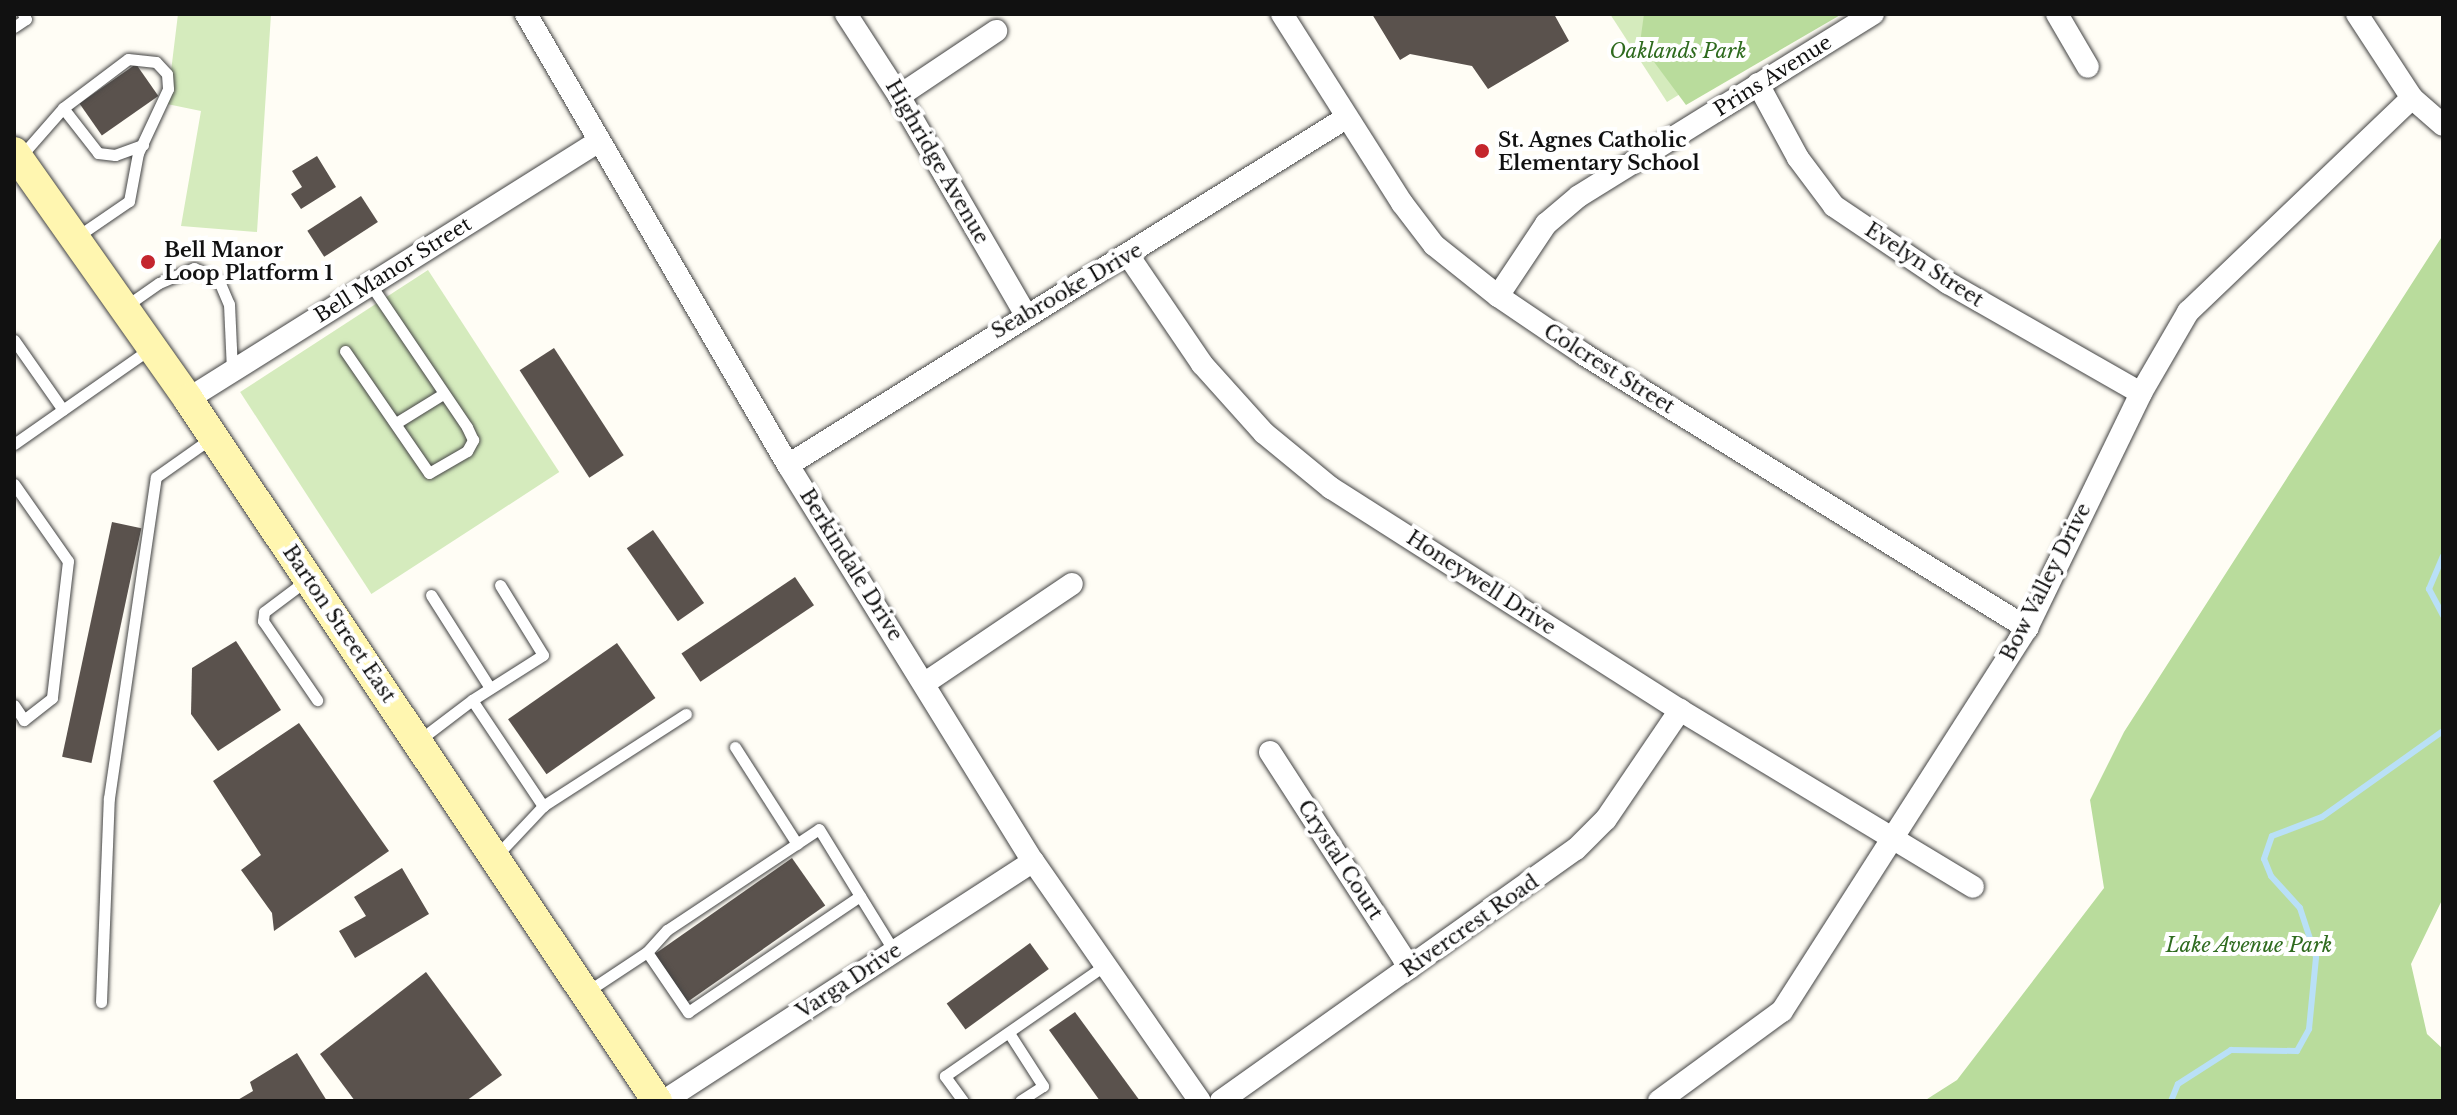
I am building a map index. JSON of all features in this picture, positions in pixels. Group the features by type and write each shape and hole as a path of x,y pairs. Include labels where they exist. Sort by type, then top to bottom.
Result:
{"main road":[{"name":"Barton Street East","path":"16,155 214,437 657,1101"}],"street":[{"name":"Berkindale Drive","path":"526,14 788,465 1033,861 1200,1101"},
{"name":"Highridge Avenue","path":"846,14 899,96 1025,313"},
{"name":"Colcrest Street","path":"1282,14 1346,118 1434,245 1498,296 2027,628"},
{"name":"Prins Avenue","path":"1498,296 1546,224 1579,196 1873,14"},
{"path":"2057,14 2088,67"},
{"path":"2357,14 2412,98 2443,125"},
{"path":"899,96 996,31"},
{"name":"Evelyn Street","path":"1758,84 1798,158 1834,206 1948,283 2141,393"},
{"name":"Bow Valley Drive","path":"1659,1101 1782,1011 1896,840 2027,628 2141,393 2188,312 2412,98"},
{"name":"Seabrooke Drive","path":"788,465 1025,313 1128,255 1346,118"},
{"name":"Bell Manor Street","path":"188,399 598,142"},
{"name":"Honeywell Drive","path":"1128,255 1202,364 1264,433 1331,488 1680,710 1973,887"},
{"path":"925,683 1072,584"},
{"name":"Rivercrest Road","path":"1221,1101 1576,849 1606,819 1680,710"},
{"name":"Crystal Court","path":"1270,752 1410,968"},
{"name":"Varga Drive","path":"664,1101 1033,861"}],"lane":[{"path":"14,27 28,16"},
{"path":"16,155 63,108 128,59 156,62 167,74 168,89 143,144 129,201 75,238"},
{"path":"63,108 98,153 115,155 143,144"},
{"path":"124,307 159,283 194,268 219,281 229,304 232,372"},
{"path":"345,351 429,473 467,451 473,440 371,285"},
{"path":"14,340 63,410"},
{"path":"14,444 152,348"},
{"path":"396,423 443,394"},
{"path":"101,1002 109,798 156,477 214,437"},
{"path":"14,484 68,561 52,698 24,720 14,705"},
{"path":"309,579 264,612 263,621 317,700"},
{"path":"417,742 472,700 543,655 500,585"},
{"path":"431,595 490,688"},
{"path":"472,700 543,806"},
{"path":"494,857 543,806 686,714"},
{"path":"735,747 797,844"},
{"path":"585,993 647,952 667,930 819,829 894,951"},
{"path":"647,952 688,1012 860,896"},
{"path":"963,1101 945,1076 1107,964"},
{"path":"1009,1033 1043,1086 1020,1101"}],"green space":[{"path":"178,14 271,14 257,232 181,226 201,111 167,104"},
{"name":"Oaklands Park","path":"1610,14 1811,14 1667,102"},
{"name":"Oaklands Park","path":"1644,14 1842,14 1686,105 1640,43"},
{"name":"Lake Avenue Park","path":"2443,235 2443,898 2411,964 2427,1034 2443,1049 2443,1101 1924,1101 1957,1080 2104,888 2090,800 2124,732"},
{"path":"428,270 559,472 371,594 240,392"}],"building":[{"path":"1372,14 1554,14 1569,41 1488,89 1472,66 1410,54 1400,60"},
{"path":"136,64 158,96 102,136 79,104"},
{"path":"317,156 336,187 301,209 291,194 302,187 292,171"},
{"path":"361,196 378,222 324,257 307,231"},
{"path":"554,348 624,455 589,478 520,370"},
{"path":"112,522 141,528 91,763 62,757"},
{"path":"653,530 704,603 678,621 627,548"},
{"path":"795,577 814,605 700,682 681,654"},
{"path":"236,641 281,710 218,751 191,714 192,668"},
{"path":"617,643 655,698 546,774 508,719"},
{"path":"299,723 389,851 274,931 272,913 241,870 261,855 213,781"},
{"path":"792,858 825,906 685,1004 652,956"},
{"path":"402,868 429,914 355,958 339,931 366,916 354,897"},
{"path":"1030,943 1049,969 965,1029 947,1004"},
{"path":"426,972 502,1075 466,1101 355,1101 320,1054"},
{"path":"1075,1012 1140,1101 1100,1101 1049,1030"},
{"path":"297,1053 327,1101 236,1101 253,1091 250,1082"}],"waterway":[{"path":"2443,556 2429,589 2443,615"},
{"path":"2171,1101 2178,1084 2231,1050 2297,1051 2309,1029 2316,957 2300,908 2271,876 2264,859 2272,836 2322,817 2443,731"}],"place":[{"name":"St. Agnes Catholic Elementary School","path":"1482,151"},
{"name":"Bell Manor Loop Platform 1","path":"148,262"}]}
